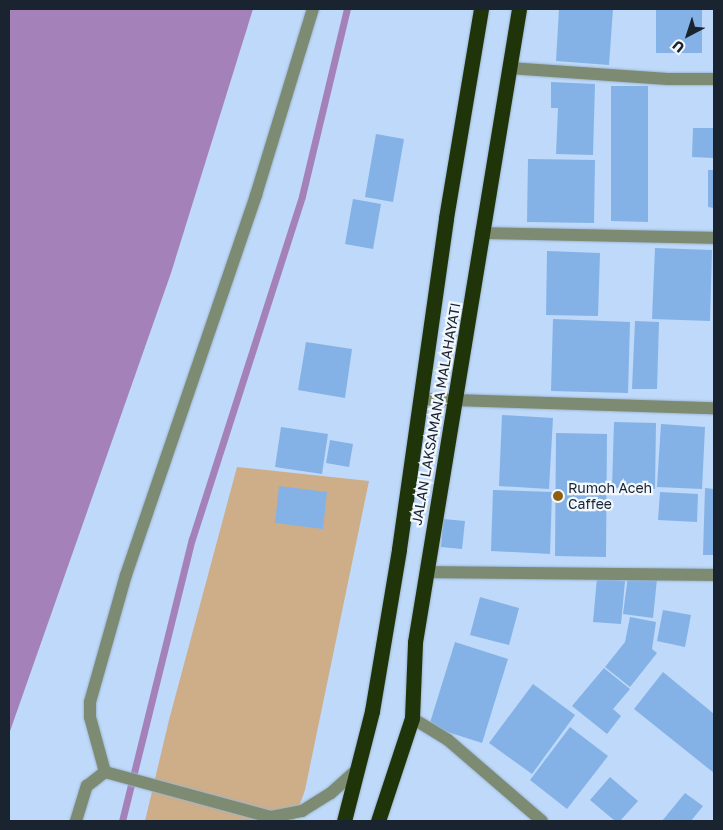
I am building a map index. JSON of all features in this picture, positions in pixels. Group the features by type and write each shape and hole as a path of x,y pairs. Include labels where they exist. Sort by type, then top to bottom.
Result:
{"highway":[{"name":"JALAN LAKSAMANA MALAHAYATI","path":"344,821 372,711 421,399 446,218 481,9"},
{"name":"JALAN LAKSAMANA MALAHAYATI","path":"378,821 412,718 415,642 456,403 481,233 519,9"}],"street":[{"path":"111,773 93,730 90,702 126,575 256,195 313,9"},
{"path":"509,68 668,79 714,79"},
{"path":"481,233 714,238"},
{"path":"421,399 456,403 714,408"},
{"path":"426,572 714,575"},
{"path":"412,718 448,740 542,821"},
{"path":"76,821 87,786 111,773 255,814 287,816 302,811 331,793 359,768"}],"shaded area":[{"path":"9,9 253,9 171,273 9,734"},
{"path":"237,467 369,481 305,790 294,821 145,821 169,720"}],"building":[{"path":"559,9 613,9 609,65 556,61"},
{"path":"656,9 702,9 702,53 656,53"},
{"path":"551,82 595,84 593,155 556,154 558,108 551,108"},
{"path":"611,86 648,86 648,222 611,221"},
{"path":"693,128 714,128 714,158 692,157"},
{"path":"376,134 404,139 393,202 365,197"},
{"path":"528,159 595,160 594,223 527,222"},
{"path":"708,170 714,170 714,208 708,207"},
{"path":"353,199 381,204 373,249 345,244"},
{"path":"655,248 712,250 710,321 652,319"},
{"path":"547,251 600,253 598,316 546,315"},
{"path":"553,319 630,322 628,393 551,391"},
{"path":"635,321 659,322 657,389 632,389"},
{"path":"306,342 352,349 345,398 298,390"},
{"path":"502,415 553,418 549,489 499,486"},
{"path":"614,422 656,423 655,489 612,488"},
{"path":"661,424 705,427 702,489 657,487"},
{"path":"281,427 328,434 322,474 275,467"},
{"path":"556,433 607,434 606,557 555,556"},
{"path":"330,440 353,444 349,467 326,463"},
{"path":"279,486 327,492 323,529 275,523"},
{"path":"705,488 714,489 714,555 703,555"},
{"path":"493,490 552,492 550,554 491,551"},
{"path":"660,492 698,494 697,522 658,520"},
{"path":"443,519 465,521 462,549 441,547"},
{"path":"628,576 657,579 653,618 623,614"},
{"path":"597,578 625,581 621,624 593,622"},
{"path":"480,597 519,608 509,645 470,635"},
{"path":"663,610 691,615 685,647 657,641"},
{"path":"630,617 656,622 652,649 657,653 630,687 605,667 625,642"},
{"path":"455,642 508,659 482,743 429,726"},
{"path":"604,668 630,689 613,709 621,716 607,734 572,706"},
{"path":"663,672 714,714 714,773 634,709"},
{"path":"533,684 575,715 532,774 489,743"},
{"path":"570,727 608,756 567,809 530,780"},
{"path":"610,777 638,801 620,821 615,821 590,800"},
{"path":"685,793 703,806 691,821 662,821"}],"waterway":[{"path":"122,821 192,539 302,196 347,9"}],"place":[{"name":"Rumoh Aceh Caffee","path":"558,496"}]}
